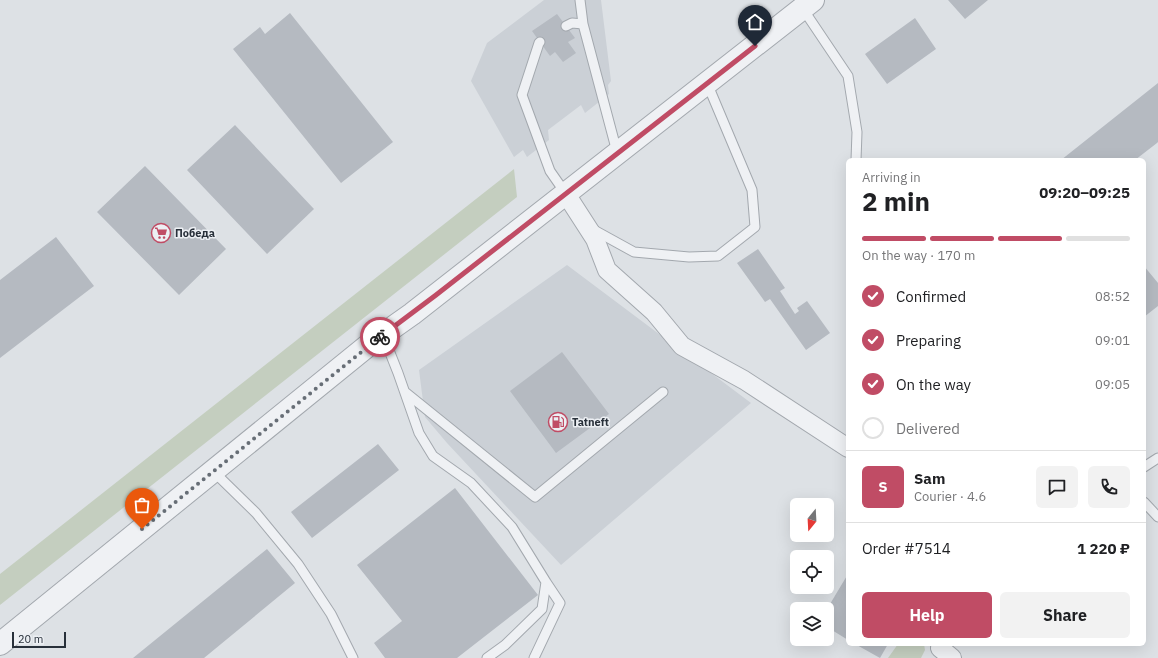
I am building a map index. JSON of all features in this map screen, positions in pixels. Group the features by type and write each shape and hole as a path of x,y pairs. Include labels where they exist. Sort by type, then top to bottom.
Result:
{"street":[{"path":"0,644 383,335 566,194 808,4"},
{"path":"566,194 595,239 607,270 654,312 682,346 744,380 846,447"}],"lane":[{"path":"580,0 583,24 618,153"},
{"path":"808,4 848,76 856,132 856,158"},
{"path":"566,26 572,23 583,24"},
{"path":"540,42 538,43 522,95 550,172 566,194"},
{"path":"587,226 634,252 689,257 718,256 754,227 752,190 707,83"},
{"path":"383,335 419,433 433,456 471,484 512,527 560,603 534,658"},
{"path":"405,392 535,498 663,392"},
{"path":"1146,466 1158,458"},
{"path":"214,471 256,514 298,564 331,614 353,658"},
{"path":"1146,504 1158,517"},
{"path":"487,658 505,645 542,609 546,582"}],"shaded area":[{"path":"544,0 601,0 611,81 608,85 609,94 585,113 581,105 548,130 549,140 527,157 523,150 514,157 471,81 487,43"},
{"path":"567,265 751,403 561,565 447,443 425,417 419,370"}],"green space":[{"path":"514,169 517,197 0,605 0,574"},
{"path":"897,646 924,646 925,650 921,658 888,658"}],"building":[{"path":"948,0 988,0 965,19"},
{"path":"290,13 393,142 341,183 233,49 260,27 265,34"},
{"path":"557,14 575,38 568,42 576,53 563,62 555,52 550,56 532,31"},
{"path":"915,18 936,49 887,84 865,54"},
{"path":"1158,83 1157,143 1138,158 1064,158"},
{"path":"235,125 314,209 267,254 187,170"},
{"path":"145,166 226,249 179,295 97,212"},
{"path":"56,237 94,286 0,358 0,280"},
{"path":"758,249 785,288 780,291 795,314 799,311 797,308 807,301 830,333 806,350 770,299 765,302 737,263"},
{"path":"1146,268 1158,283 1158,306 1146,315"},
{"path":"562,352 609,414 556,453 510,391"},
{"path":"378,444 399,470 312,538 291,512"},
{"path":"455,488 538,595 457,658 385,658 374,643 402,621 357,565"},
{"path":"267,549 295,583 204,658 133,658"},
{"path":"846,577 846,639 834,631 834,602 831,602"},
{"path":"859,646 887,646 880,658"}],"way so far":[{"path":"142,529 380,337"}],"place":[{"name":"Победа","path":"161,233"},
{"name":"Tatneft","path":"558,422"}],"route":[{"path":"380,337 412,314 755,46"}]}
